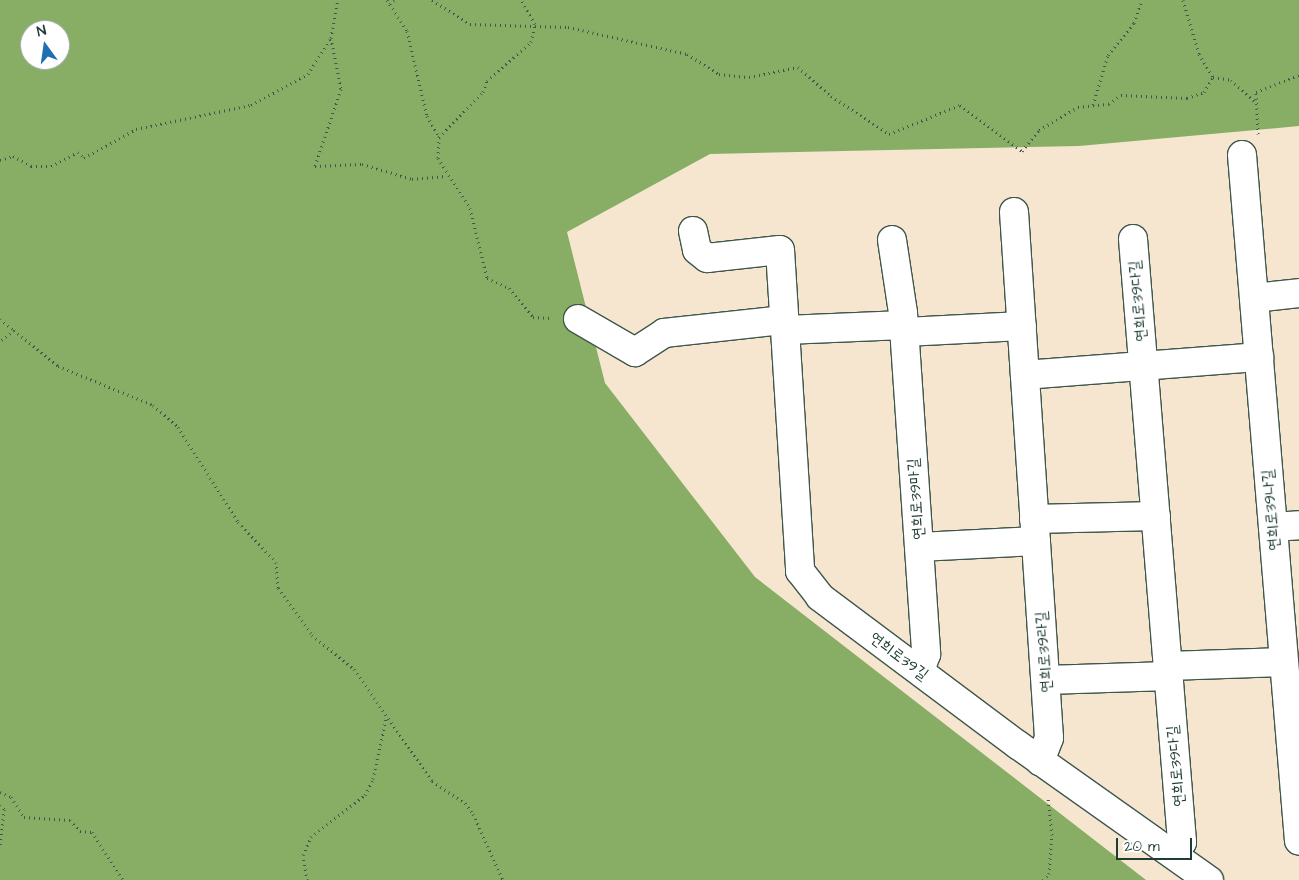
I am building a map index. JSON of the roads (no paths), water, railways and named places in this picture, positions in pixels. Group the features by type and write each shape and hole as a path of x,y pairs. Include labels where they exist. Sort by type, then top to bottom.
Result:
{"street":[{"name":"연희로39나길","path":"1242,155 1259,357 1286,526 1284,662 1295,749"},
{"name":"연희로39라길","path":"1014,212 1049,738 1040,761"},
{"name":"연희로39길","path":"693,232 697,250 707,258 780,250 800,571 820,597 1040,761 1209,880"},
{"name":"연희로39다길","path":"1133,239 1182,842 1174,855"},
{"name":"연희로39마길","path":"892,240 904,329 926,654 920,672"},
{"path":"1254,298 1299,293"},
{"path":"578,319 635,352 664,333 785,325 904,329 1022,326"},
{"path":"1143,363 1259,357"},
{"name":"연희로39다길","path":"1025,375 1143,363"},
{"path":"919,547 1035,530 1156,516"},
{"path":"1046,680 1284,662"},
{"path":"1295,749 1299,841"}]}
